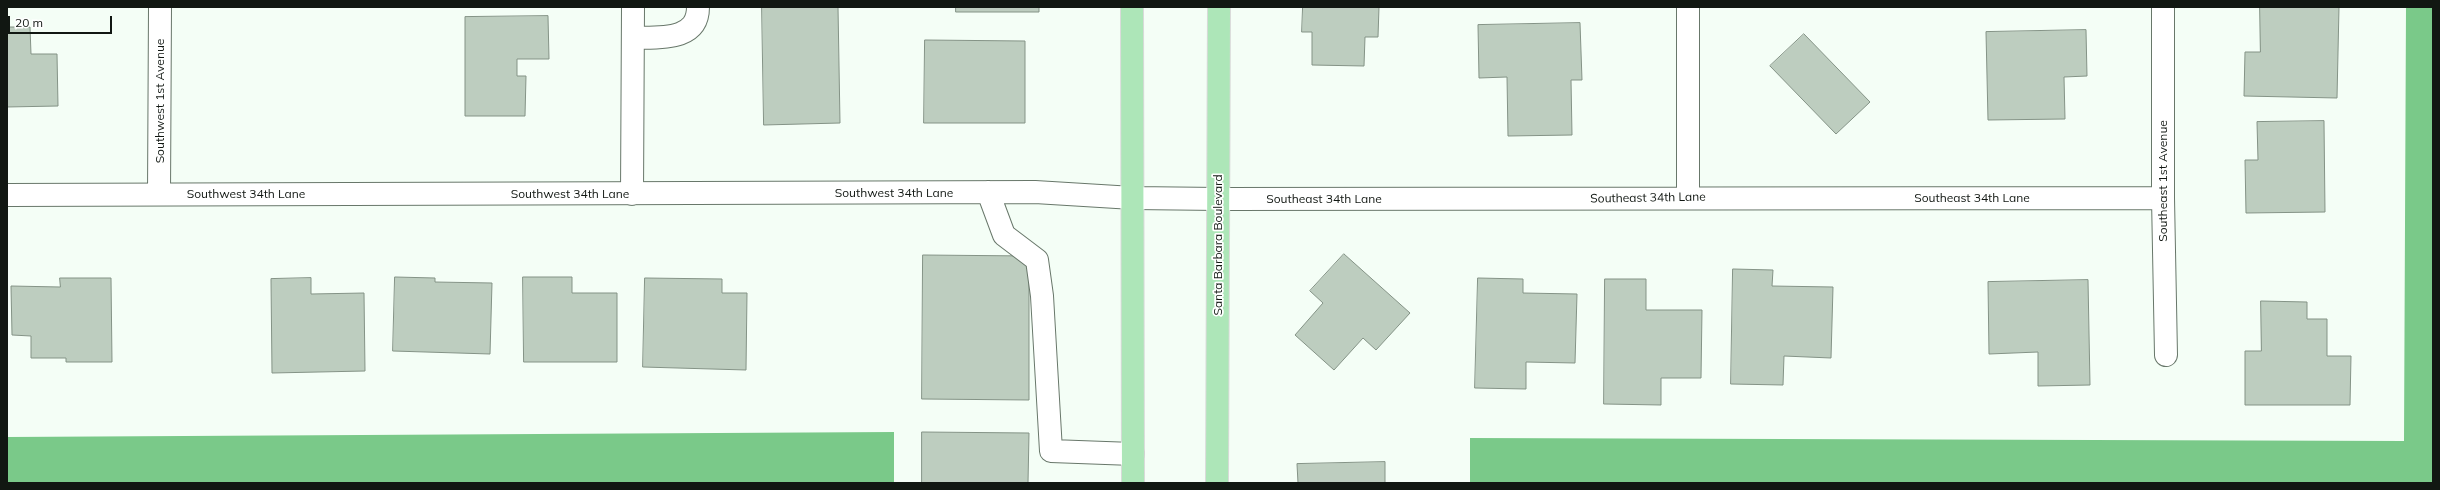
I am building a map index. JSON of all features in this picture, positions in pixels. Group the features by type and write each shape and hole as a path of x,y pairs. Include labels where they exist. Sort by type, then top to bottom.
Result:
{"main road":[{"path":"1132,7 1133,483"},
{"name":"Santa Barbara Boulevard","path":"1217,483 1219,7"}],"street":[{"name":"Southwest 1st Avenue","path":"159,194 160,7"},
{"path":"632,194 633,7"},
{"path":"633,38 674,37 687,31 698,16 698,7"},
{"path":"1688,7 1688,197"},
{"name":"Southeast 1st Avenue","path":"2163,7 2163,198 2166,355"},
{"name":"Southwest 34th Lane","path":"7,195 988,192 1133,198"},
{"path":"988,192 1004,235 1037,260 1042,296 1051,451 1133,454"},
{"name":"Southeast 34th Lane","path":"1133,198 2163,198"}],"shaded area":[{"path":"2406,7 2433,7 2433,483 1470,483 1470,438 2404,441"},
{"path":"894,432 894,483 7,483 7,437"}],"building":[{"path":"762,7 838,7 840,123 764,125"},
{"path":"956,7 1039,7 1039,12 956,12"},
{"path":"1303,7 1379,7 1378,37 1365,37 1364,66 1312,65 1312,32 1302,32"},
{"path":"2260,7 2339,7 2337,98 2244,96 2245,52 2260,52"},
{"path":"548,16 549,59 517,59 517,76 526,76 525,116 465,116 465,17"},
{"path":"1580,23 1582,80 1571,80 1572,135 1508,136 1507,77 1479,78 1478,25"},
{"path":"7,27 30,27 31,54 57,54 58,106 7,107"},
{"path":"2086,30 2087,76 2064,77 2065,119 1988,120 1986,32"},
{"path":"1804,34 1870,102 1836,134 1770,66"},
{"path":"925,40 1025,41 1025,123 924,123"},
{"path":"2324,121 2325,212 2246,213 2245,160 2258,160 2257,122"},
{"path":"1344,254 1410,313 1376,350 1363,338 1334,370 1295,335 1323,303 1310,291"},
{"path":"923,255 1029,256 1029,400 922,399"},
{"path":"1733,269 1773,270 1772,286 1833,287 1831,358 1784,356 1783,385 1731,384"},
{"path":"395,277 435,278 435,282 492,283 490,354 393,351"},
{"path":"523,277 572,277 572,293 617,293 617,362 524,362"},
{"path":"60,278 111,278 112,362 66,362 66,358 31,358 31,336 12,335 11,286 60,287"},
{"path":"311,278 311,294 364,293 365,371 272,373 271,279"},
{"path":"645,278 722,279 722,293 747,293 746,370 643,367"},
{"path":"1478,278 1523,279 1523,293 1577,294 1575,363 1526,362 1526,389 1475,388"},
{"path":"1605,279 1646,279 1646,310 1702,310 1701,378 1661,378 1661,405 1604,404"},
{"path":"2088,280 2090,385 2038,386 2038,352 1989,354 1988,282"},
{"path":"2261,301 2307,302 2307,319 2327,319 2327,356 2351,356 2350,405 2245,405 2245,351 2261,351"},
{"path":"922,432 1029,433 1028,483 922,483"},
{"path":"1385,462 1385,483 1298,483 1297,464"}]}
